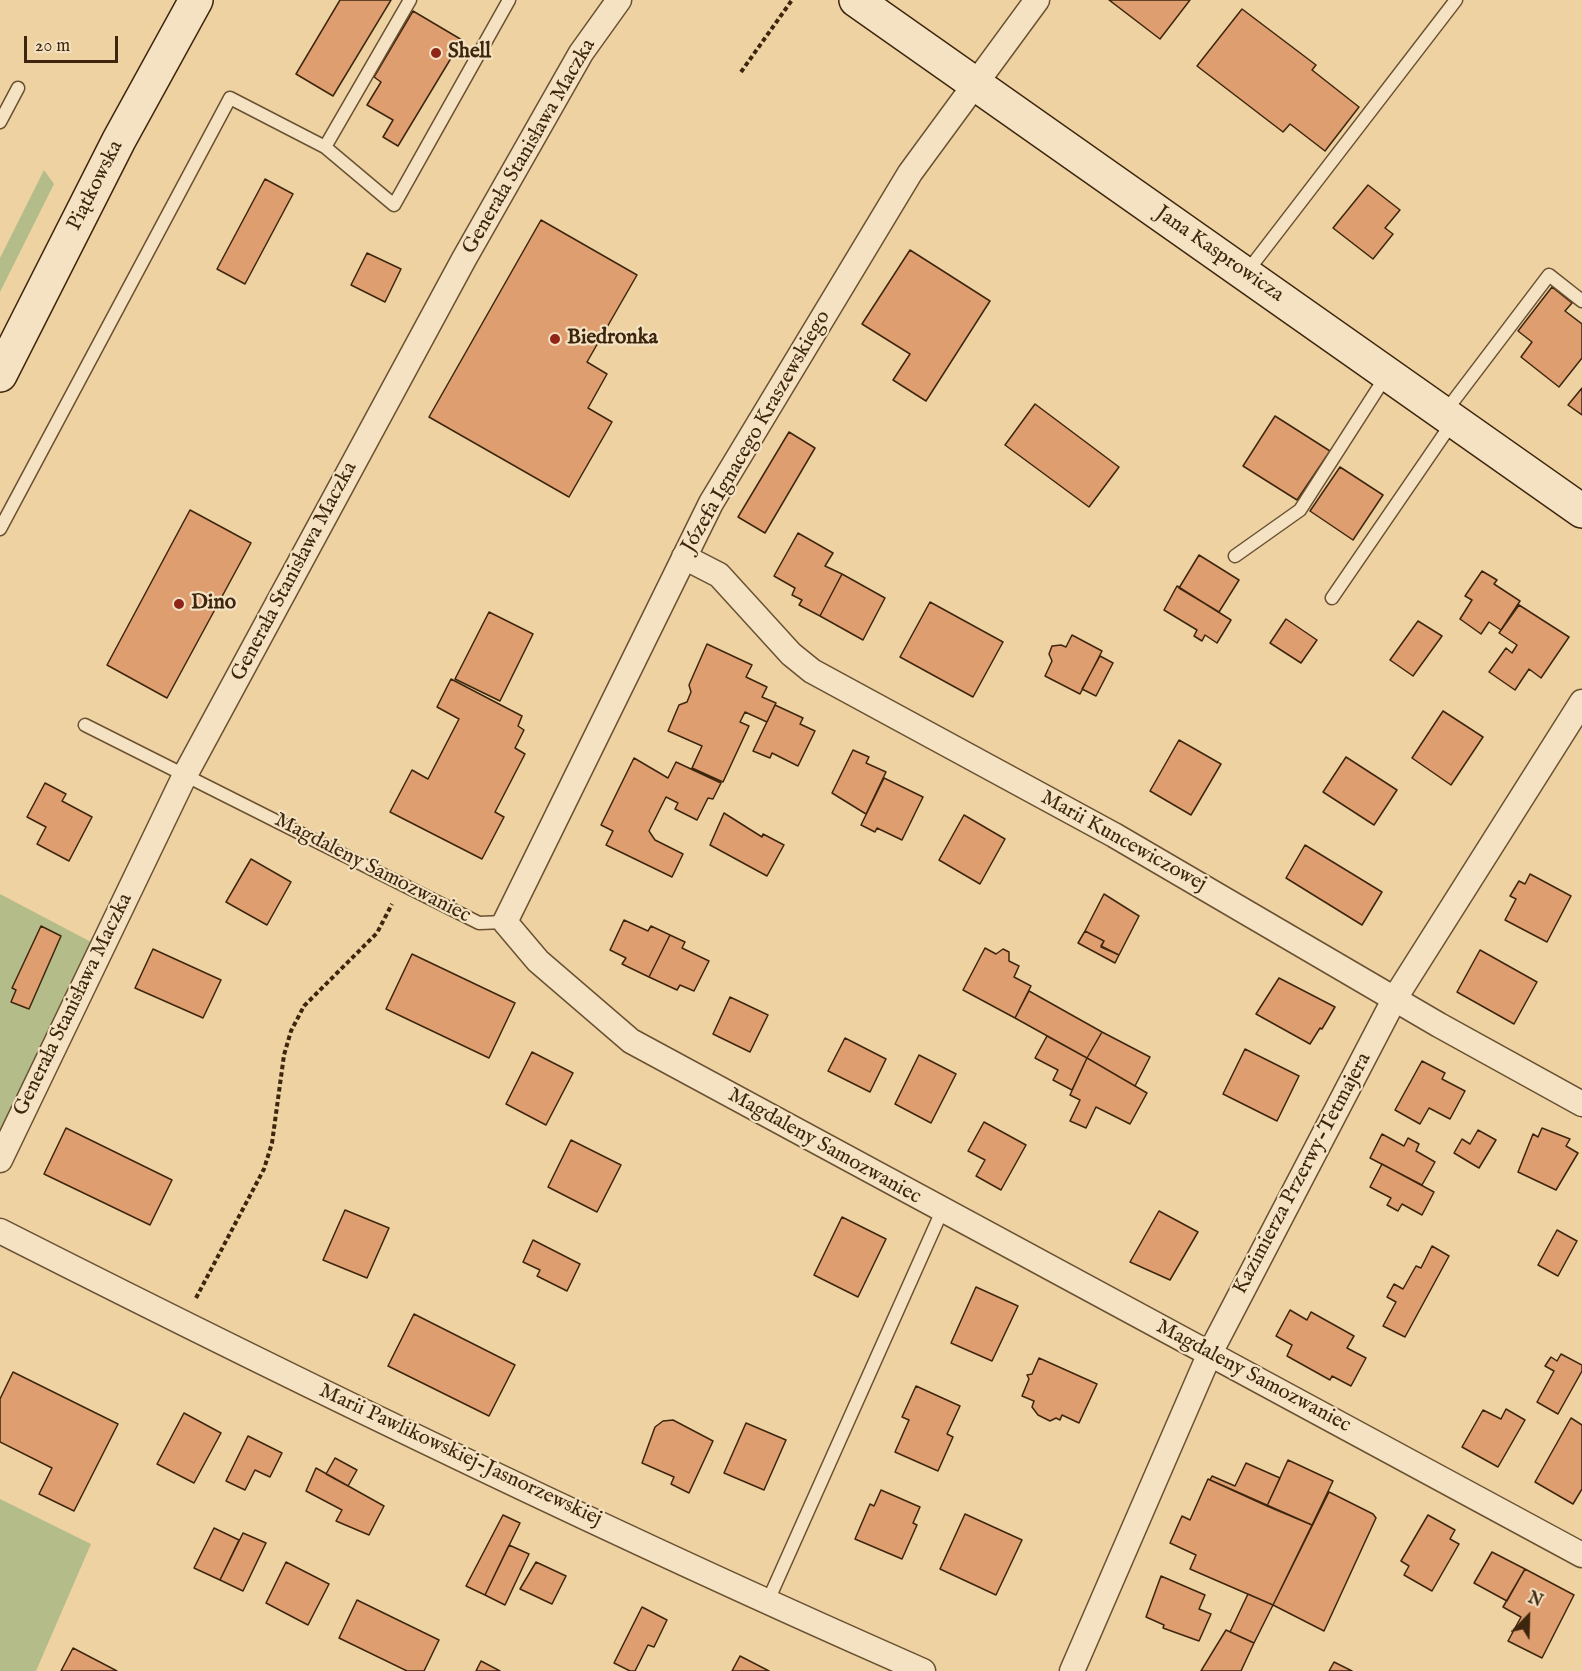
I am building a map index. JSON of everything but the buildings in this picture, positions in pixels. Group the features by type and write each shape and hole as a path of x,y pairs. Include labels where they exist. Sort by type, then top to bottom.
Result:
{"street":[{"name":"Piątkowska","path":"0,375 119,140 196,0"},
{"name":"Generała Stanisława Maczka","path":"0,1160 185,775 464,259 581,53 619,0"},
{"name":"Jana Kasprowicza","path":"856,0 1582,511"},
{"name":"Józefa Ignacego Kraszewskiego","path":"505,922 711,502 910,173 1036,0"},
{"name":"Marii Kuncewiczowej","path":"684,557 718,575 790,654 812,671 1114,835 1582,1104"},
{"name":"Kazimierza Przerwy-Tetmajera","path":"1072,1671 1210,1353 1395,998 1582,702"},
{"name":"Magdaleny Samozwaniec","path":"505,922 538,961 631,1041 1582,1555"},
{"name":"Marii Pawlikowskiej-Jasnorzewskiej","path":"0,1231 182,1324 767,1603 923,1671"}],"lane":[{"path":"325,147 410,0"},
{"path":"0,529 230,98 325,147 394,205 509,0"},
{"path":"1245,274 1456,0"},
{"path":"0,122 18,88"},
{"path":"1332,597 1449,416 1549,275 1582,302"},
{"path":"1235,556 1300,510 1388,374"},
{"name":"Magdaleny Samozwaniec","path":"85,725 479,923 505,922"},
{"path":"767,1603 942,1211"}],"path":[{"path":"741,72 792,0"},
{"path":"182,1324 264,1169 272,1143 284,1055 304,1006 337,970 377,933 402,884"}],"green space":[{"path":"44,170 54,184 0,292 0,258"},
{"path":"0,894 93,943 0,1137"},
{"path":"0,1499 91,1544 36,1671 0,1671"}],"place":[{"name":"Shell","path":"436,53"},
{"name":"Biedronka","path":"555,339"},
{"name":"Dino","path":"179,604"}]}
